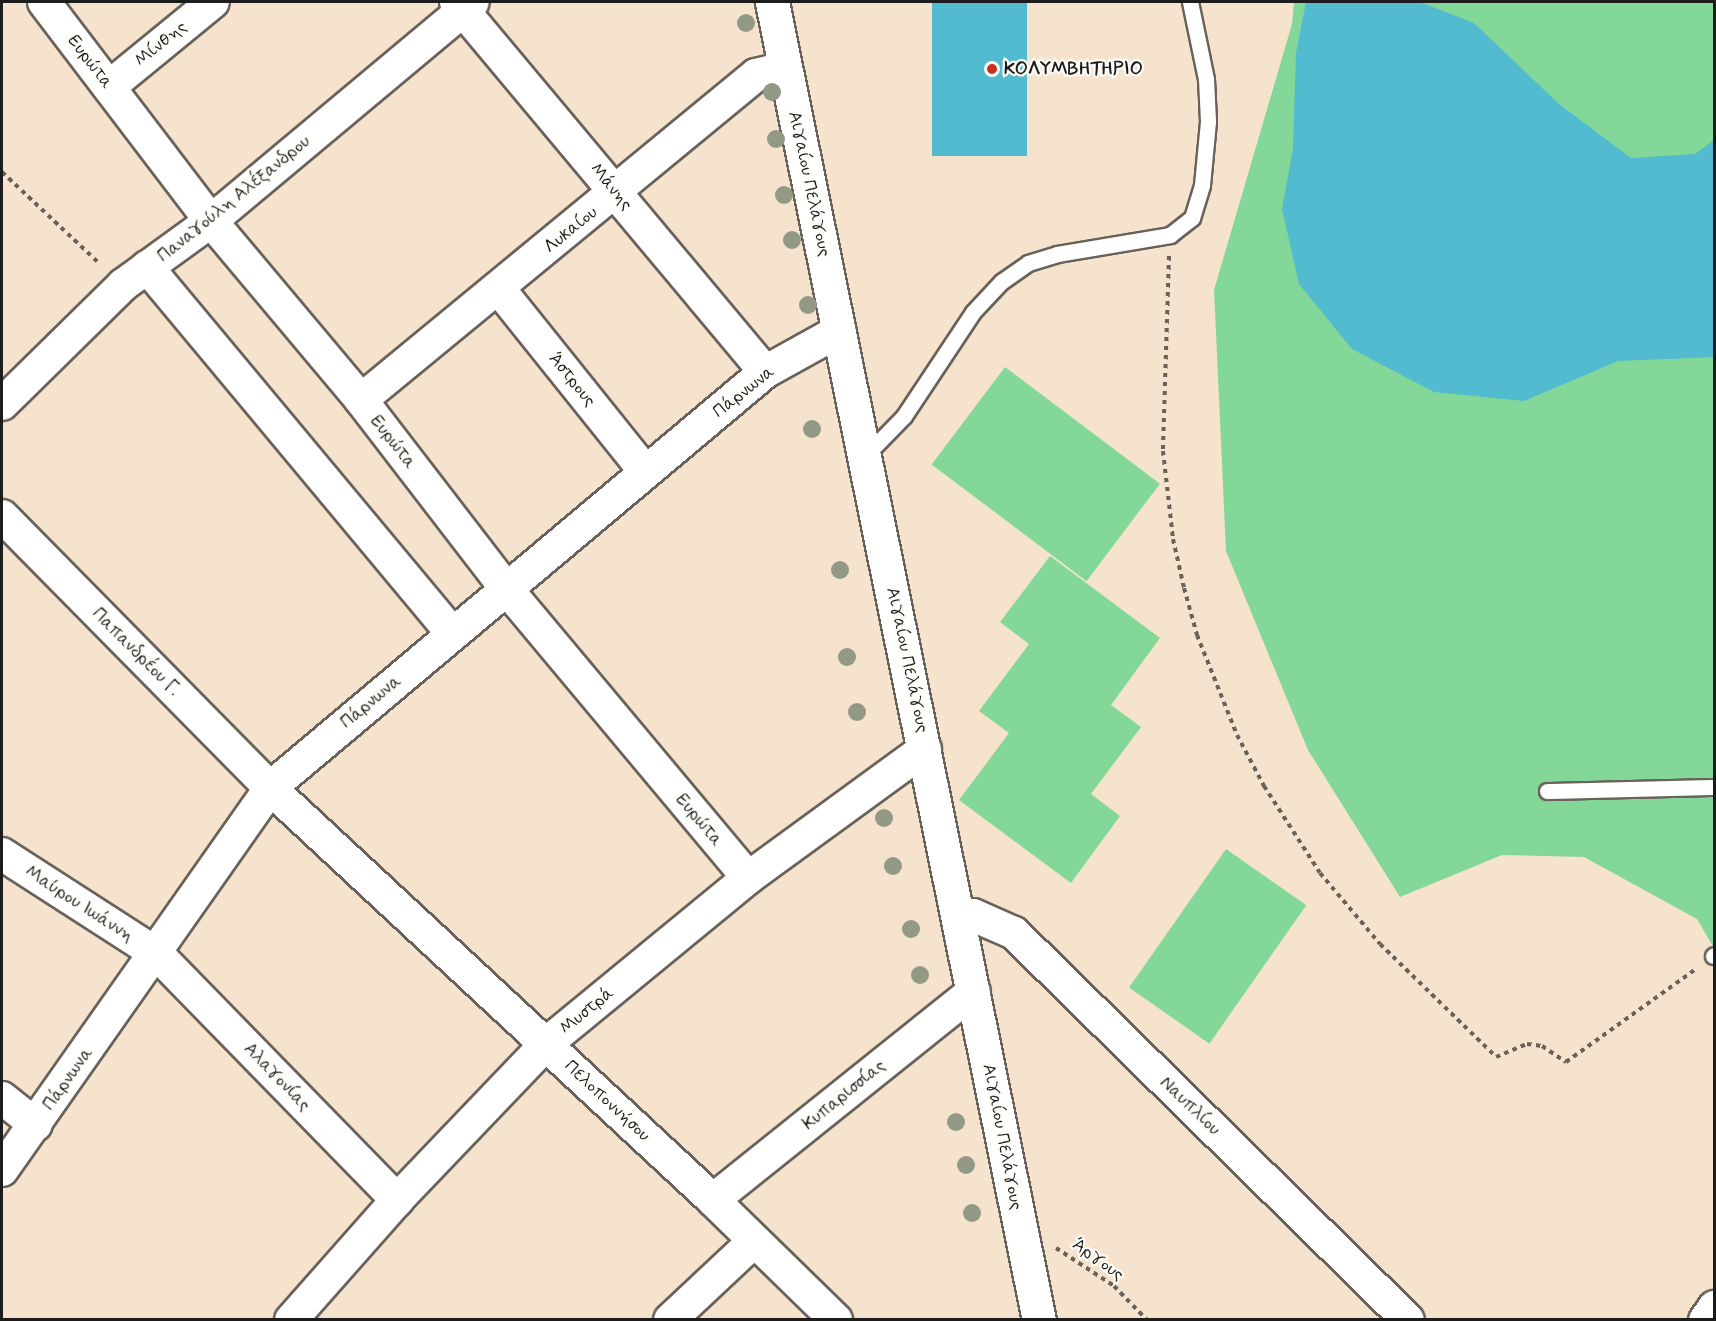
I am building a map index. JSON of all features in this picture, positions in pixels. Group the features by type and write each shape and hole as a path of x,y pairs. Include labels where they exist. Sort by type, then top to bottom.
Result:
{"street":[{"name":"Ευρώτα","path":"44,2 211,221 361,400 505,587 748,878"},
{"name":"Μίνθης","path":"109,87 213,2"},
{"name":"Αιγαίου Πελάγους","path":"772,2 960,918 1039,1320"},
{"name":"Μάνης","path":"464,4 765,372"},
{"name":"Παναγούλη Αλέξανδρου","path":"2,404 135,276 211,221 464,4"},
{"name":"Λυκαίου","path":"361,400 617,193 756,75 785,68"},
{"path":"135,276 452,633"},
{"name":"Άστρους","path":"499,289 645,471"},
{"name":"Πάρνωνα","path":"2,1170 157,954 270,788 505,587 765,372 839,331"},
{"name":"Παπανδρέου Γ.","path":"2,516 270,788"},
{"name":"Μυστρά","path":"291,1320 397,1200 546,1044 748,878 925,749"},
{"name":"Πελοποννήσου","path":"270,788 713,1200 836,1320"},
{"name":"Μαύρου Ιωάννη","path":"2,854 157,954"},
{"name":"Ναυπλίου","path":"960,918 974,915 1014,933 1408,1320"},
{"name":"Αλαγονίας","path":"157,954 397,1200"},
{"name":"Κυπαρισσίας","path":"713,1200 974,991"},
{"path":"2,1098 36,1125"},
{"path":"670,1320 754,1241"},
{"path":"1705,1320 1714,1307"}],"lane":[{"path":"865,456 904,417 973,312 1001,282 1028,263 1057,254 1170,235 1192,218 1202,185 1208,121 1206,79 1190,2"},
{"path":"1547,791 1714,788"}],"path":[{"path":"2,172 135,276"},
{"path":"1170,235 1164,451 1173,539 1184,588 1204,654 1237,735 1264,786 1320,873 1380,944 1496,1057 1527,1044 1542,1046 1566,1062 1714,955"},
{"name":"Άργους","path":"1023,1246 1060,1249 1114,1286 1148,1320"}],"green space":[{"path":"1294,2 1714,2 1714,948 1697,919 1584,857 1502,855 1400,897 1308,750 1226,551 1214,290 1292,24"},
{"path":"1005,367 1160,484 1087,581 932,464"},
{"path":"1050,556 1160,638 1111,705 1141,727 1091,794 1120,816 1071,883 959,800 1009,733 979,711 1029,644 1000,622"},
{"path":"1226,849 1306,905 1209,1044 1129,987"}],"water":[{"name":"ΚΟΛΥΜΒΗΤΗΡΙΟ","path":"932,2 1027,2 1027,156 932,156"},
{"path":"1306,2 1420,2 1474,23 1559,104 1631,158 1695,154 1714,140 1714,357 1618,361 1524,401 1434,392 1352,349 1299,284 1282,209 1293,149 1296,53"}],"place":[{"name":"ΚΟΛΥΜΒΗΤΗΡΙΟ","path":"992,69"}]}
